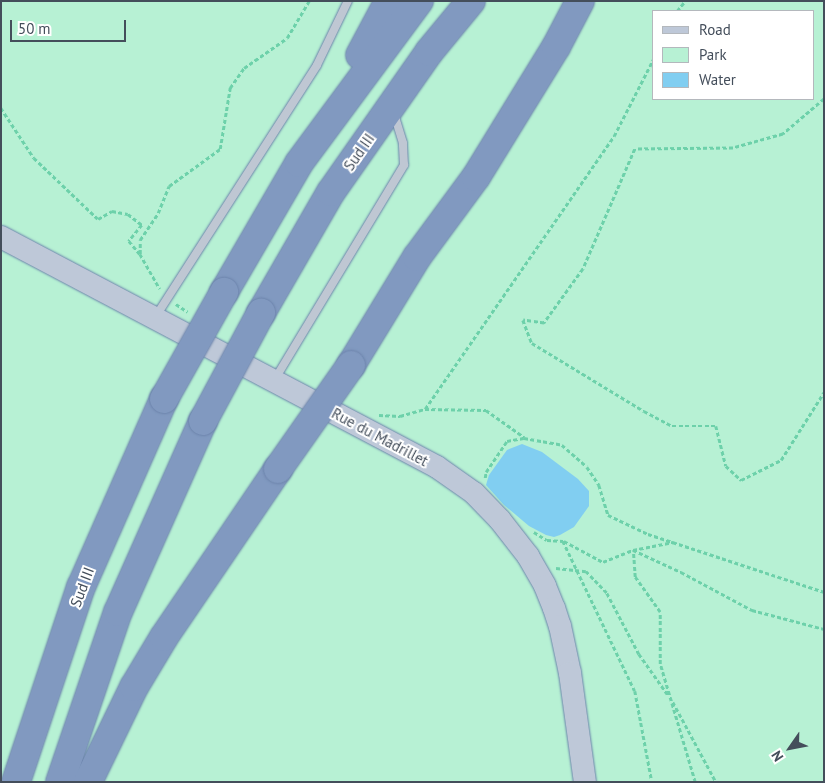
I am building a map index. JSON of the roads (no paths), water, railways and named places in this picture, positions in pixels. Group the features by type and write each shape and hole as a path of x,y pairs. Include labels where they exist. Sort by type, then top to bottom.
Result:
{"highway":[{"path":"299,163 389,1"},
{"path":"299,163 419,1"},
{"name":"Sud III","path":"60,782 118,612 202,421 260,313 332,192 429,52 471,1"},
{"path":"88,782 134,687 164,637 350,365 418,257 476,177 556,47 580,1"},
{"name":"Sud III","path":"16,782 81,587 164,399 299,163"}],"street":[{"name":"Rue du Madrillet","path":"1,237 437,467 474,494 514,538 545,586 560,626 570,673 585,782"}],"lane":[{"path":"155,318 166,298 317,65 348,1"},
{"path":"274,381 404,165 403,143 392,104"}],"water":[{"path":"522,444 542,452 578,479 589,491 589,506 574,527 560,535 554,537 546,535 529,526 504,505 486,485 489,475 507,450"}]}
